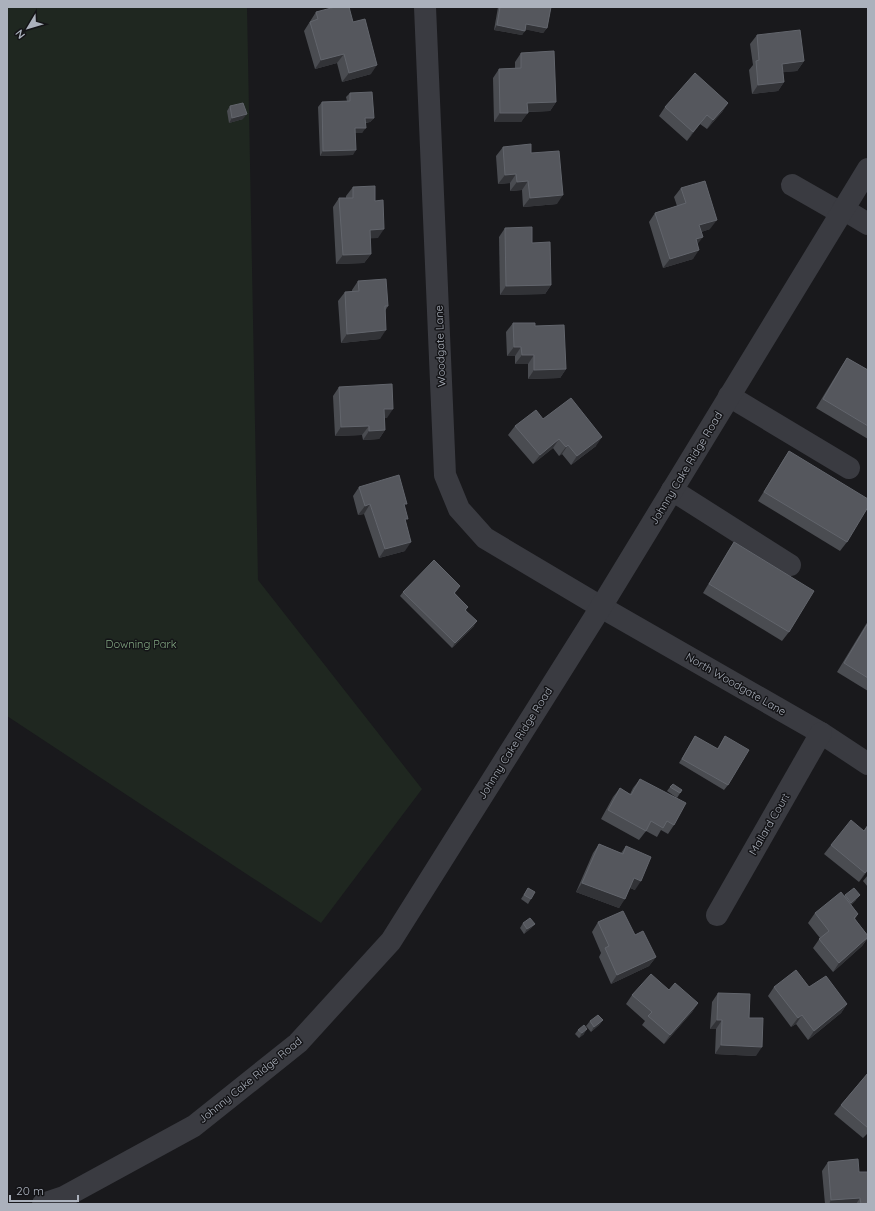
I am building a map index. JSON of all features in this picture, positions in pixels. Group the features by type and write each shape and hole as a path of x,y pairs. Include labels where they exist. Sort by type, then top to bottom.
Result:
{"street":[{"name":"Woodgate Lane","path":"425,7 445,475 459,509 485,538 601,607"},
{"name":"Johnny Cake Ridge Road","path":"43,1204 64,1197 194,1126 298,1043 391,941 601,607 868,169"},
{"path":"792,185 868,224"},
{"path":"729,396 849,468"},
{"path":"672,490 790,565"},
{"name":"North Woodgate Lane","path":"601,607 821,733 868,764"},
{"name":"Mallard Court","path":"717,915 821,733"}],"green space":[{"name":"Downing Park","path":"7,7 247,7 258,580 422,789 321,923 7,716"}],"building":[{"path":"335,7 349,7 353,22 365,19 377,65 349,73 344,54 321,60 310,22 318,19 316,12"},
{"path":"500,7 551,7 547,28 526,24 525,31 497,25"},
{"path":"800,30 804,61 782,64 784,82 758,85 756,61 759,60 757,35"},
{"path":"554,51 556,102 527,103 528,113 500,113 499,69 521,68 521,53"},
{"path":"695,73 728,103 713,120 707,115 693,132 665,107"},
{"path":"372,92 374,118 365,118 366,128 355,128 356,150 323,151 322,102 350,101 350,93"},
{"path":"243,103 247,114 232,118 230,106"},
{"path":"531,144 531,153 559,151 563,195 530,198 528,181 517,182 516,174 505,175 503,147"},
{"path":"705,181 717,220 699,225 703,237 696,239 699,250 670,259 655,213 686,203 681,188"},
{"path":"375,186 375,201 383,200 384,229 370,230 371,254 343,255 339,198 353,198 353,187"},
{"path":"532,227 532,243 550,242 551,285 506,286 505,228"},
{"path":"386,279 388,306 385,306 386,330 347,334 345,292 359,291 358,281"},
{"path":"513,323 535,323 535,326 564,325 566,369 534,370 534,355 522,355 521,347 514,347"},
{"path":"847,358 868,370 868,426 823,399"},
{"path":"392,384 393,409 384,409 385,430 369,431 369,426 341,427 339,387"},
{"path":"571,398 602,437 577,456 568,445 566,447 559,439 540,455 515,426 536,410 543,419"},
{"path":"789,451 868,499 868,507 847,542 764,492"},
{"path":"399,475 407,504 404,504 408,519 405,519 411,542 385,549 370,504 365,506 359,487"},
{"path":"734,542 814,591 789,632 709,584"},
{"path":"434,560 460,586 454,593 468,607 465,610 477,621 455,643 403,592"},
{"path":"868,623 868,678 844,663"},
{"path":"695,736 718,749 725,736 749,750 728,785 682,759"},
{"path":"640,779 686,803 674,825 667,821 663,828 651,821 646,831 608,810 620,788 631,795"},
{"path":"673,784 682,790 680,793 670,787"},
{"path":"851,820 864,831 868,825 868,869 865,873 831,845"},
{"path":"599,844 623,854 626,846 651,857 641,881 634,878 625,899 582,883"},
{"path":"528,888 535,892 531,899 524,895"},
{"path":"854,888 860,895 851,903 845,895"},
{"path":"841,892 858,914 854,918 868,937 839,963 819,939 829,931 815,913"},
{"path":"623,911 635,935 643,931 656,957 617,975 605,948 609,946 598,922"},
{"path":"530,918 535,924 527,929 523,923"},
{"path":"796,970 809,987 826,976 847,1004 814,1031 802,1015 798,1018 774,987"},
{"path":"651,974 669,990 675,983 698,1003 670,1035 648,1016 652,1012 632,995"},
{"path":"718,993 750,994 749,1018 763,1018 762,1047 721,1045 722,1020 717,1020"},
{"path":"598,1015 603,1020 594,1027 590,1021"},
{"path":"584,1025 587,1029 582,1033 578,1030"},
{"path":"868,1073 868,1128 841,1105"},
{"path":"858,1159 859,1172 868,1172 868,1203 861,1204 860,1198 831,1200 828,1162"}]}
